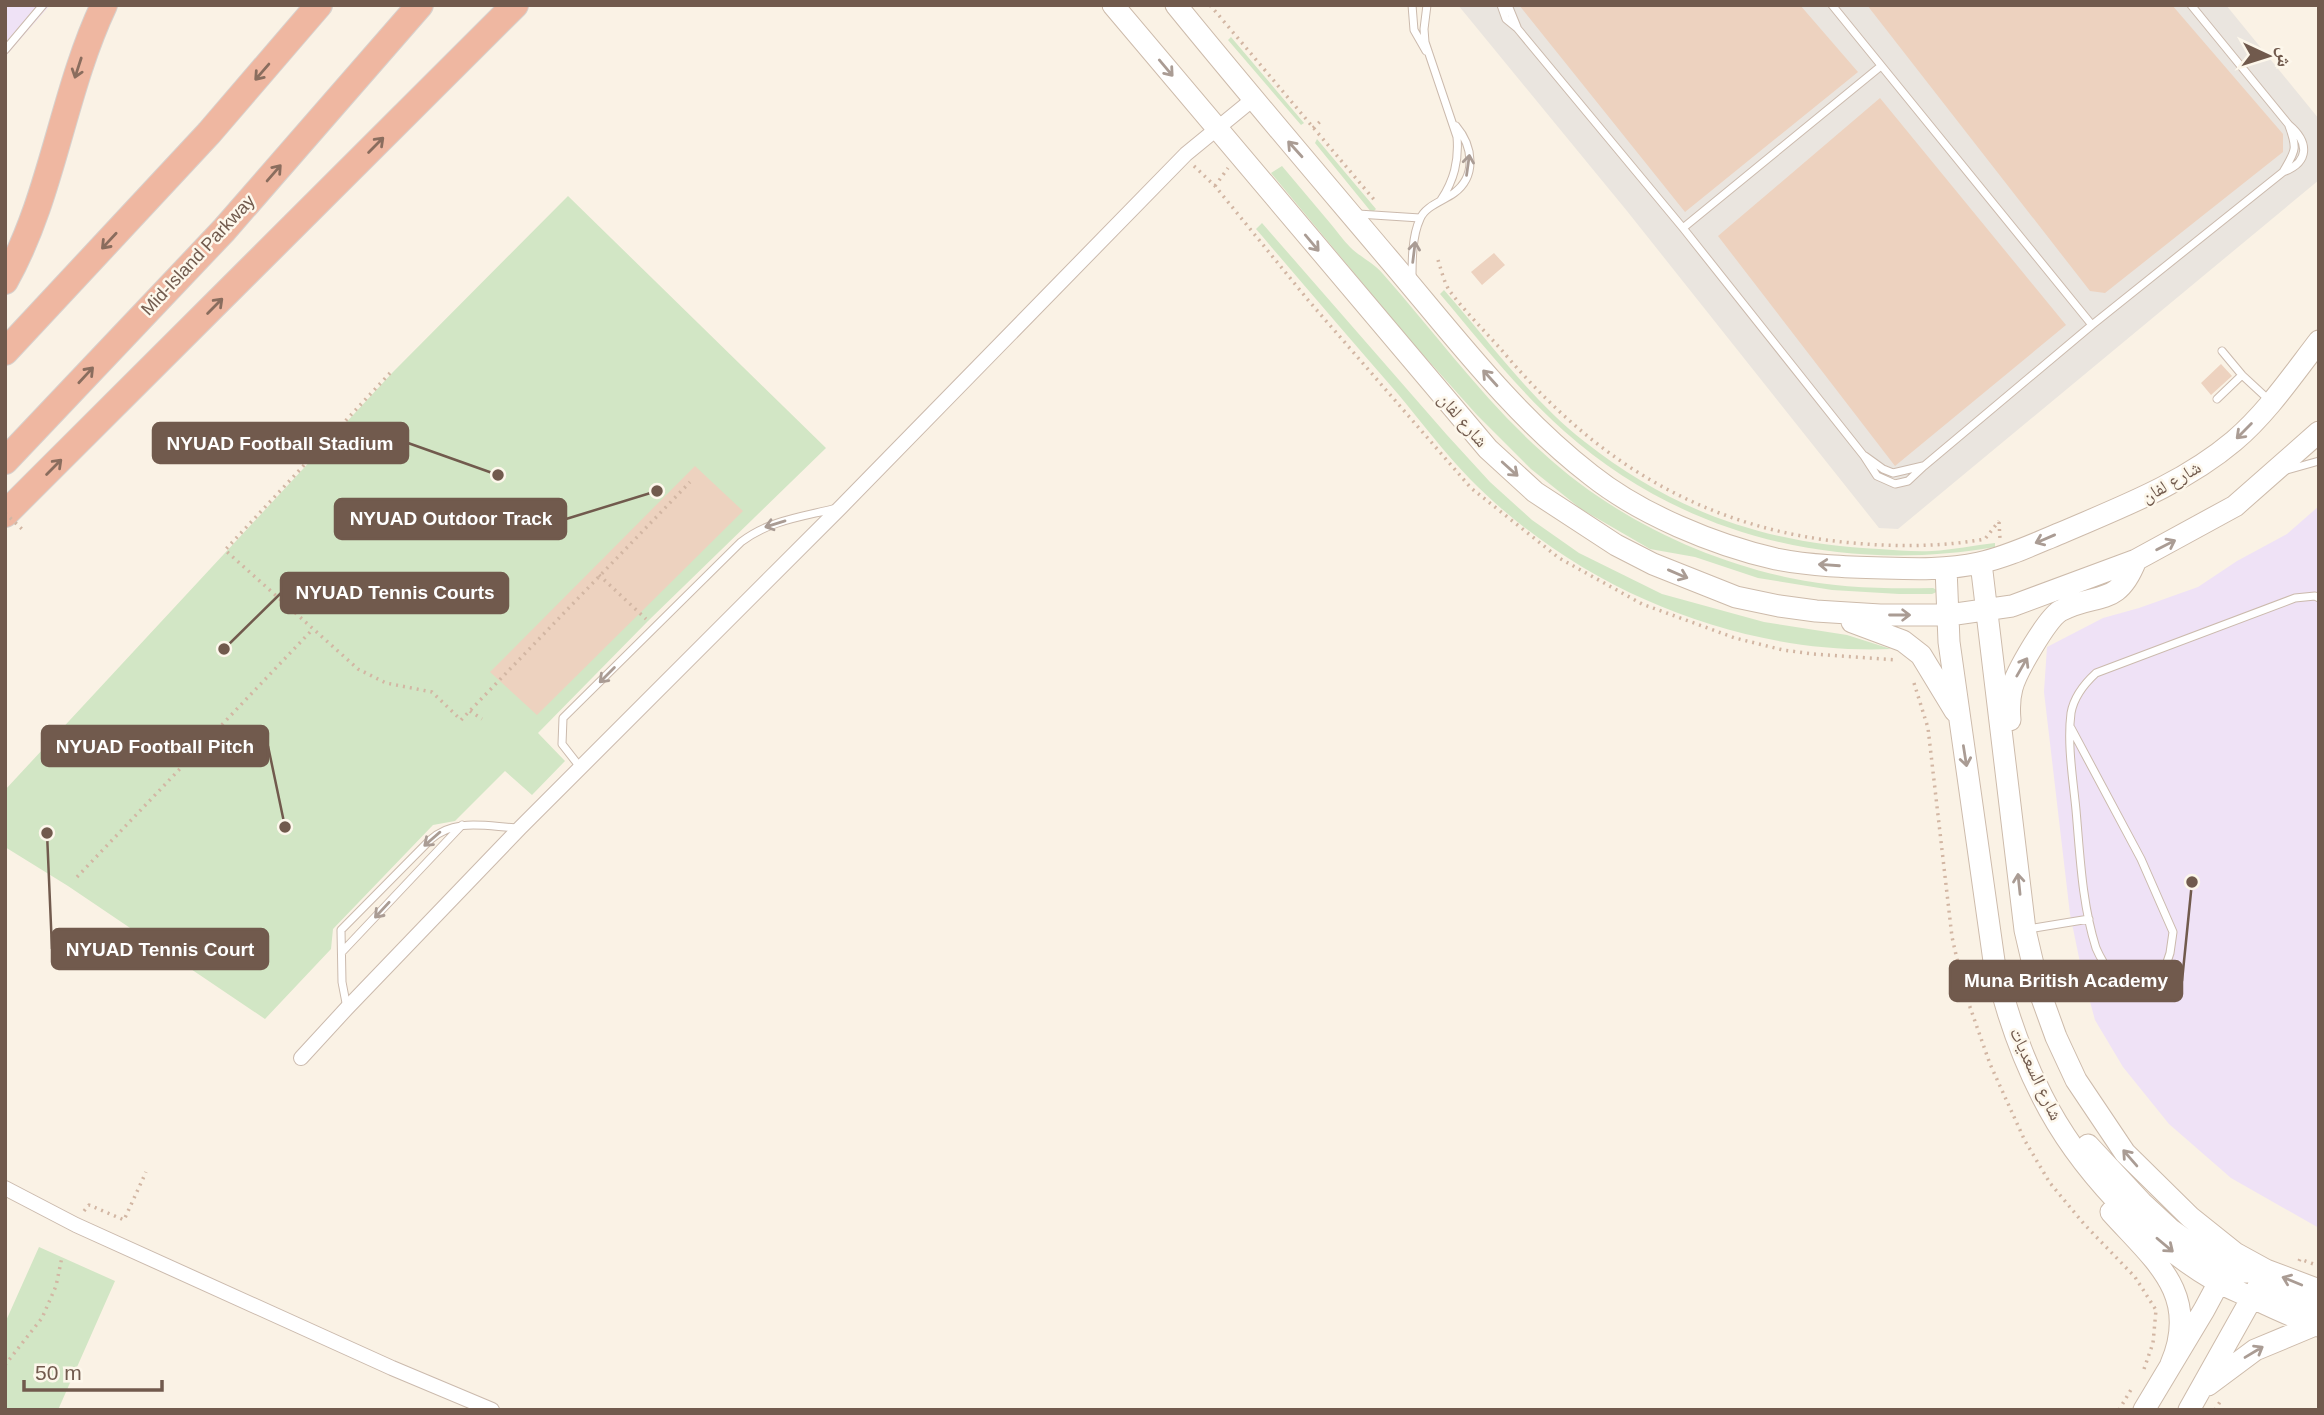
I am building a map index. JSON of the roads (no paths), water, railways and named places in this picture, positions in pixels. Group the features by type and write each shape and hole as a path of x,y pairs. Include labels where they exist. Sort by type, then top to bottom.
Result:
{"highway":[{"path":"5,281 37,210 78,68 104,5"},
{"path":"386,46 420,5"},
{"path":"386,46 430,5"},
{"path":"11,519 515,5"},
{"path":"5,352 209,133 314,10"},
{"name":"Mid-Island Parkway","path":"5,461 224,230 386,46"}],"street":[{"path":"1176,5 1252,100 1517,407 1593,477 1642,507 1703,536 1775,559 1856,567 1946,568"},
{"name":"شارع لفان","path":"1117,11 1488,449 1535,492 1616,545 1653,564 1736,597 1816,611 1880,615 1949,615 1988,611"},
{"path":"301,1058 520,828 841,507 1186,154 1252,100"},
{"name":"شارع لفان","path":"1946,568 1982,563 2014,552 2133,503 2181,477 2234,441 2272,403 2319,341"},
{"path":"1988,611 2012,606 2136,560 2194,530 2235,506 2319,432"},
{"path":"2011,806 2014,766 2009,708 2015,679 2050,620 2063,610 2116,592 2129,579 2136,560"},
{"name":"شارع السعديات","path":"1982,563 1989,643 2025,930 2039,990 2056,1037 2076,1080 2125,1153 2190,1217 2227,1268 2259,1285 2319,1290"},
{"name":"شارع السعديات","path":"1946,568 1950,642 1994,961 2012,1027 2043,1098 2071,1144 2100,1181 2133,1216 2179,1257 2227,1268 2318,1320"},
{"path":"1816,611 1872,628 1903,641 1921,655 1960,720"},
{"path":"2043,1098 2064,1156 2086,1185 2157,1264 2170,1283 2179,1302 2181,1318 2177,1350 2171,1364"},
{"path":"5,1188 76,1226 492,1410"},
{"path":"2144,1410 2227,1268"},
{"path":"2189,1410 2259,1285"},
{"path":"2200,1390 2255,1350 2318,1320"}],"lane":[{"path":"5,50 43,5"},
{"path":"1412,5 1414,30 1428,55 1454,122 1469,147 1470,166 1468,175 1457,191 1441,200 1420,218 1412,287"},
{"path":"1427,5 1424,29 1428,55"},
{"path":"1501,5 1506,19 1517,28 1683,228 1864,456 1893,473 1924,466 2283,172 2295,152 2289,125 2191,5"},
{"path":"1508,5 1517,28"},
{"path":"1832,5 2092,326"},
{"path":"1683,228 1881,66"},
{"path":"1441,200 1457,163 1454,122"},
{"path":"1350,214 1420,218"},
{"path":"2222,351 2242,375 2272,403"},
{"path":"2217,399 2242,375"},
{"path":"2273,474 2319,461"},
{"path":"580,767 562,744 563,718 741,542 757,530 774,523 841,507"},
{"path":"2071,728 2141,859 2173,932 2163,974 2150,982 2131,983 2112,975 2097,951 2089,919 2073,784 2071,728 2071,711 2081,687 2096,673 2295,598 2319,598"},
{"path":"347,1008 342,982 341,930 444,829 462,824 520,828"},
{"path":"342,952 462,824"},
{"path":"2025,930 2089,919"}],"place":[{"name":"NYUAD Football Stadium","path":"498,475"},
{"name":"NYUAD Outdoor Track","path":"657,491"},
{"name":"NYUAD Tennis Courts","path":"224,649"},
{"name":"NYUAD Football Pitch","path":"285,827"},
{"name":"NYUAD Tennis Court","path":"47,833"},
{"name":"Muna British Academy","path":"2192,882"}]}
